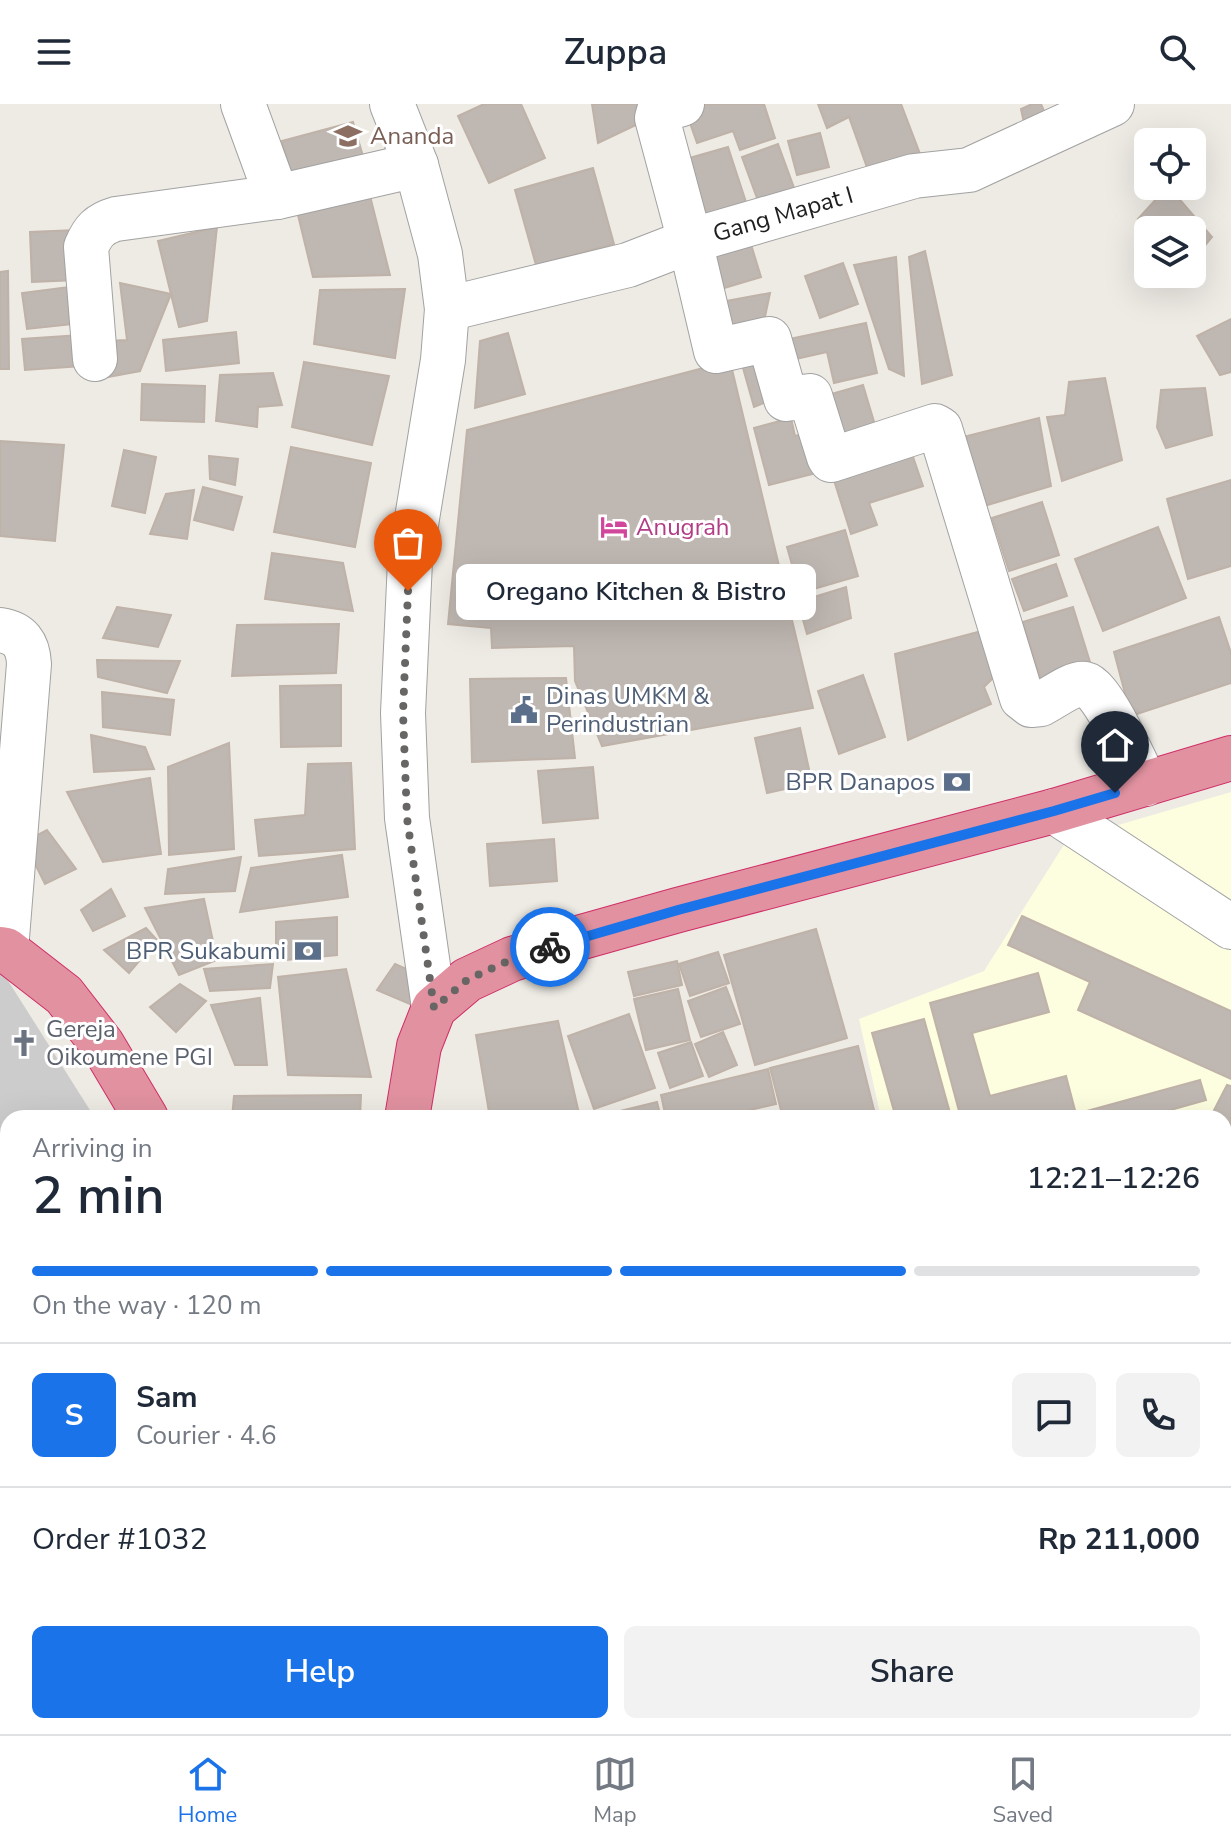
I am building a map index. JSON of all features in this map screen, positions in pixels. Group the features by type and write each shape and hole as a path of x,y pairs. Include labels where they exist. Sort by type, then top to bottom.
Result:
{"highway":[{"path":"408,1110 419,1046 434,1008 467,980 512,959 678,910 1054,811 1231,758"},
{"path":"3,949 64,995 102,1044 141,1110"}],"street":[{"path":"243,104 277,197"},
{"path":"392,104 416,165 440,254 447,309 443,360 410,561 403,713 407,818 434,1008"},
{"path":"682,104 659,111 657,118 716,351 769,339 786,399 810,396 831,460 935,426 940,429 1022,698 1031,705 1041,704 1077,683 1095,689 1146,784"},
{"name":"Gang Mapat I","path":"447,309 628,265 690,241 914,176 969,170 1112,104"},
{"path":"95,359 86,247 92,233 101,224 116,219 277,197 416,165"},
{"path":"0,630 12,632 24,641 29,652 14,701 16,821 5,900 3,949"},
{"path":"1054,811 1231,927"}],"shaded area":[{"path":"1231,792 1231,1110 879,1110 859,1019 984,971 1067,840"},
{"name":"Gereja Oikoumene PGI","path":"0,968 90,1110 0,1110"}],"building":[{"path":"484,104 521,104 545,158 489,183 458,116"},
{"path":"592,104 652,104 657,115 598,143"},
{"path":"764,104 775,138 740,150 733,131 697,143 684,106"},
{"path":"818,104 901,104 922,159 869,173 849,117 827,128"},
{"path":"1041,104 1050,125 1024,123 1021,109"},
{"path":"353,122 365,163 293,183 282,141"},
{"path":"820,133 829,167 797,175 788,141"},
{"path":"778,144 797,196 761,209 742,157"},
{"path":"728,147 747,205 708,218 686,159"},
{"path":"593,168 614,244 536,265 515,190"},
{"path":"369,192 390,275 313,277 297,211"},
{"path":"1155,200 1180,200 1194,216 1141,216"},
{"path":"217,227 207,321 179,327 158,241"},
{"path":"76,230 78,280 32,282 30,232"},
{"path":"1206,230 1212,237 1206,244"},
{"path":"749,238 761,277 721,289 712,255"},
{"path":"925,251 952,375 922,384 909,257"},
{"path":"896,257 904,376 889,369 854,265"},
{"path":"843,263 858,304 820,318 805,276"},
{"path":"8,271 9,369 0,369 0,272"},
{"path":"120,283 171,294 140,371 108,377 106,341 127,340"},
{"path":"76,286 81,323 27,329 22,293"},
{"path":"405,289 395,358 314,344 320,290"},
{"path":"770,293 763,326 721,349 715,303"},
{"path":"1231,319 1231,372 1220,375 1197,336"},
{"path":"866,323 877,373 834,383 827,352 787,361 789,339"},
{"path":"236,332 239,363 166,371 163,340"},
{"path":"508,333 525,394 475,408 480,341"},
{"path":"80,335 82,366 25,370 22,339"},
{"path":"765,345 781,396 754,407 739,354"},
{"name":"Anugrah","path":"730,361 813,708 602,746 575,681 574,646 492,648 491,628 448,624 467,430"},
{"path":"304,362 389,376 372,445 292,427"},
{"path":"273,373 282,405 258,407 257,427 216,421 220,375"},
{"path":"1105,378 1122,460 1062,481 1047,417 1065,415 1069,382"},
{"path":"142,384 205,386 204,422 141,420"},
{"path":"863,385 878,435 835,447 821,397"},
{"path":"1205,388 1212,435 1166,448 1157,427 1161,390"},
{"path":"791,418 795,436 818,430 828,470 769,485 754,428"},
{"path":"1039,418 1051,486 984,506 967,481 967,436"},
{"path":"0,441 64,445 55,541 0,536"},
{"path":"291,447 371,463 355,547 274,532"},
{"path":"910,448 923,486 869,503 877,525 851,534 832,474"},
{"path":"124,450 156,457 145,513 112,506"},
{"path":"209,456 238,459 235,485 210,479"},
{"path":"1231,480 1231,566 1188,579 1167,499"},
{"path":"203,487 242,497 233,530 194,520"},
{"path":"194,490 187,539 150,534 166,494"},
{"path":"1042,502 1059,555 1009,571 992,518"},
{"path":"1158,527 1186,598 1103,631 1075,559"},
{"path":"845,530 858,576 800,593 787,547"},
{"path":"272,553 343,563 353,611 265,599"},
{"path":"1056,564 1067,596 1024,611 1012,579"},
{"path":"846,587 851,618 807,634 798,602"},
{"path":"117,607 171,615 158,647 103,638"},
{"path":"1073,607 1094,675 1044,690 1023,622"},
{"path":"1219,617 1231,653 1231,683 1131,716 1114,652"},
{"path":"339,624 336,673 232,676 237,625"},
{"path":"978,632 999,672 984,687 991,704 908,740 895,654"},
{"path":"97,660 180,661 167,693 98,677"},
{"path":"863,675 885,737 839,754 818,691"},
{"path":"566,678 575,758 472,762 470,679"},
{"path":"341,685 341,746 281,747 280,686"},
{"path":"102,692 174,700 170,735 103,727"},
{"path":"800,728 812,783 767,793 755,738"},
{"path":"91,735 145,747 154,769 94,772"},
{"path":"229,743 234,849 169,855 168,767"},
{"path":"351,763 355,849 259,856 255,820 305,815 308,764"},
{"path":"593,767 598,818 543,823 538,771"},
{"path":"150,778 161,854 103,862 67,792"},
{"path":"47,830 76,869 45,884 24,842"},
{"path":"554,839 557,881 490,886 487,844"},
{"path":"342,855 348,897 240,912 251,868"},
{"path":"241,857 235,891 165,894 168,869"},
{"path":"111,889 125,916 93,931 81,910"},
{"path":"204,899 217,960 179,975 145,908"},
{"path":"1022,916 1231,1011 1231,1079 1078,1010 1090,982 1008,945"},
{"path":"337,917 337,955 276,961 276,922"},
{"path":"146,928 157,940 129,973 104,950"},
{"path":"816,929 847,1038 755,1065 724,955"},
{"path":"718,952 729,983 690,996 679,964"},
{"path":"677,961 682,985 634,996 628,972"},
{"path":"273,964 270,988 210,991 204,969"},
{"path":"395,964 420,975 412,1005 377,990"},
{"path":"346,969 371,1077 288,1075 278,977"},
{"path":"1038,973 1049,1012 972,1033 990,1096 1066,1076 1075,1110 959,1110 930,1003"},
{"path":"180,984 206,1001 176,1032 150,1007"},
{"path":"726,987 740,1024 701,1037 688,1001"},
{"path":"678,989 690,1040 646,1050 634,999"},
{"path":"260,998 267,1065 235,1065 211,1005"},
{"path":"629,1014 655,1088 594,1109 568,1036"},
{"path":"924,1019 949,1110 894,1110 872,1033"},
{"path":"558,1021 578,1110 489,1110 476,1035"},
{"path":"723,1032 737,1065 709,1077 695,1044"},
{"path":"691,1042 703,1076 670,1088 658,1053"},
{"path":"858,1046 874,1110 781,1110 770,1068"},
{"path":"768,1069 776,1104 750,1110 664,1110 661,1095"},
{"path":"1200,1080 1206,1100 1170,1110 1091,1110"},
{"path":"1227,1085 1231,1086 1231,1110 1214,1110"},
{"path":"361,1095 360,1110 233,1110 234,1096"},
{"path":"657,1102 659,1110 624,1110"}],"way so far":[{"path":"408,591 403,713 407,818 434,1008 467,980 512,959 550,947"}],"place":[{"name":"Ananda","path":"348,136"},
{"name":"Anugrah","path":"614,527"},
{"name":"Oregano Kitchen & Bistro","path":"408,591"},
{"name":"Dinas UMKM & Perindustrian","path":"524,710"},
{"name":"BPR Danapos","path":"957,782"},
{"name":"BPR Sukabumi","path":"308,951"},
{"name":"Gereja Oikoumene PGI","path":"24,1043"}],"route":[{"path":"550,947 1115,793"}]}
